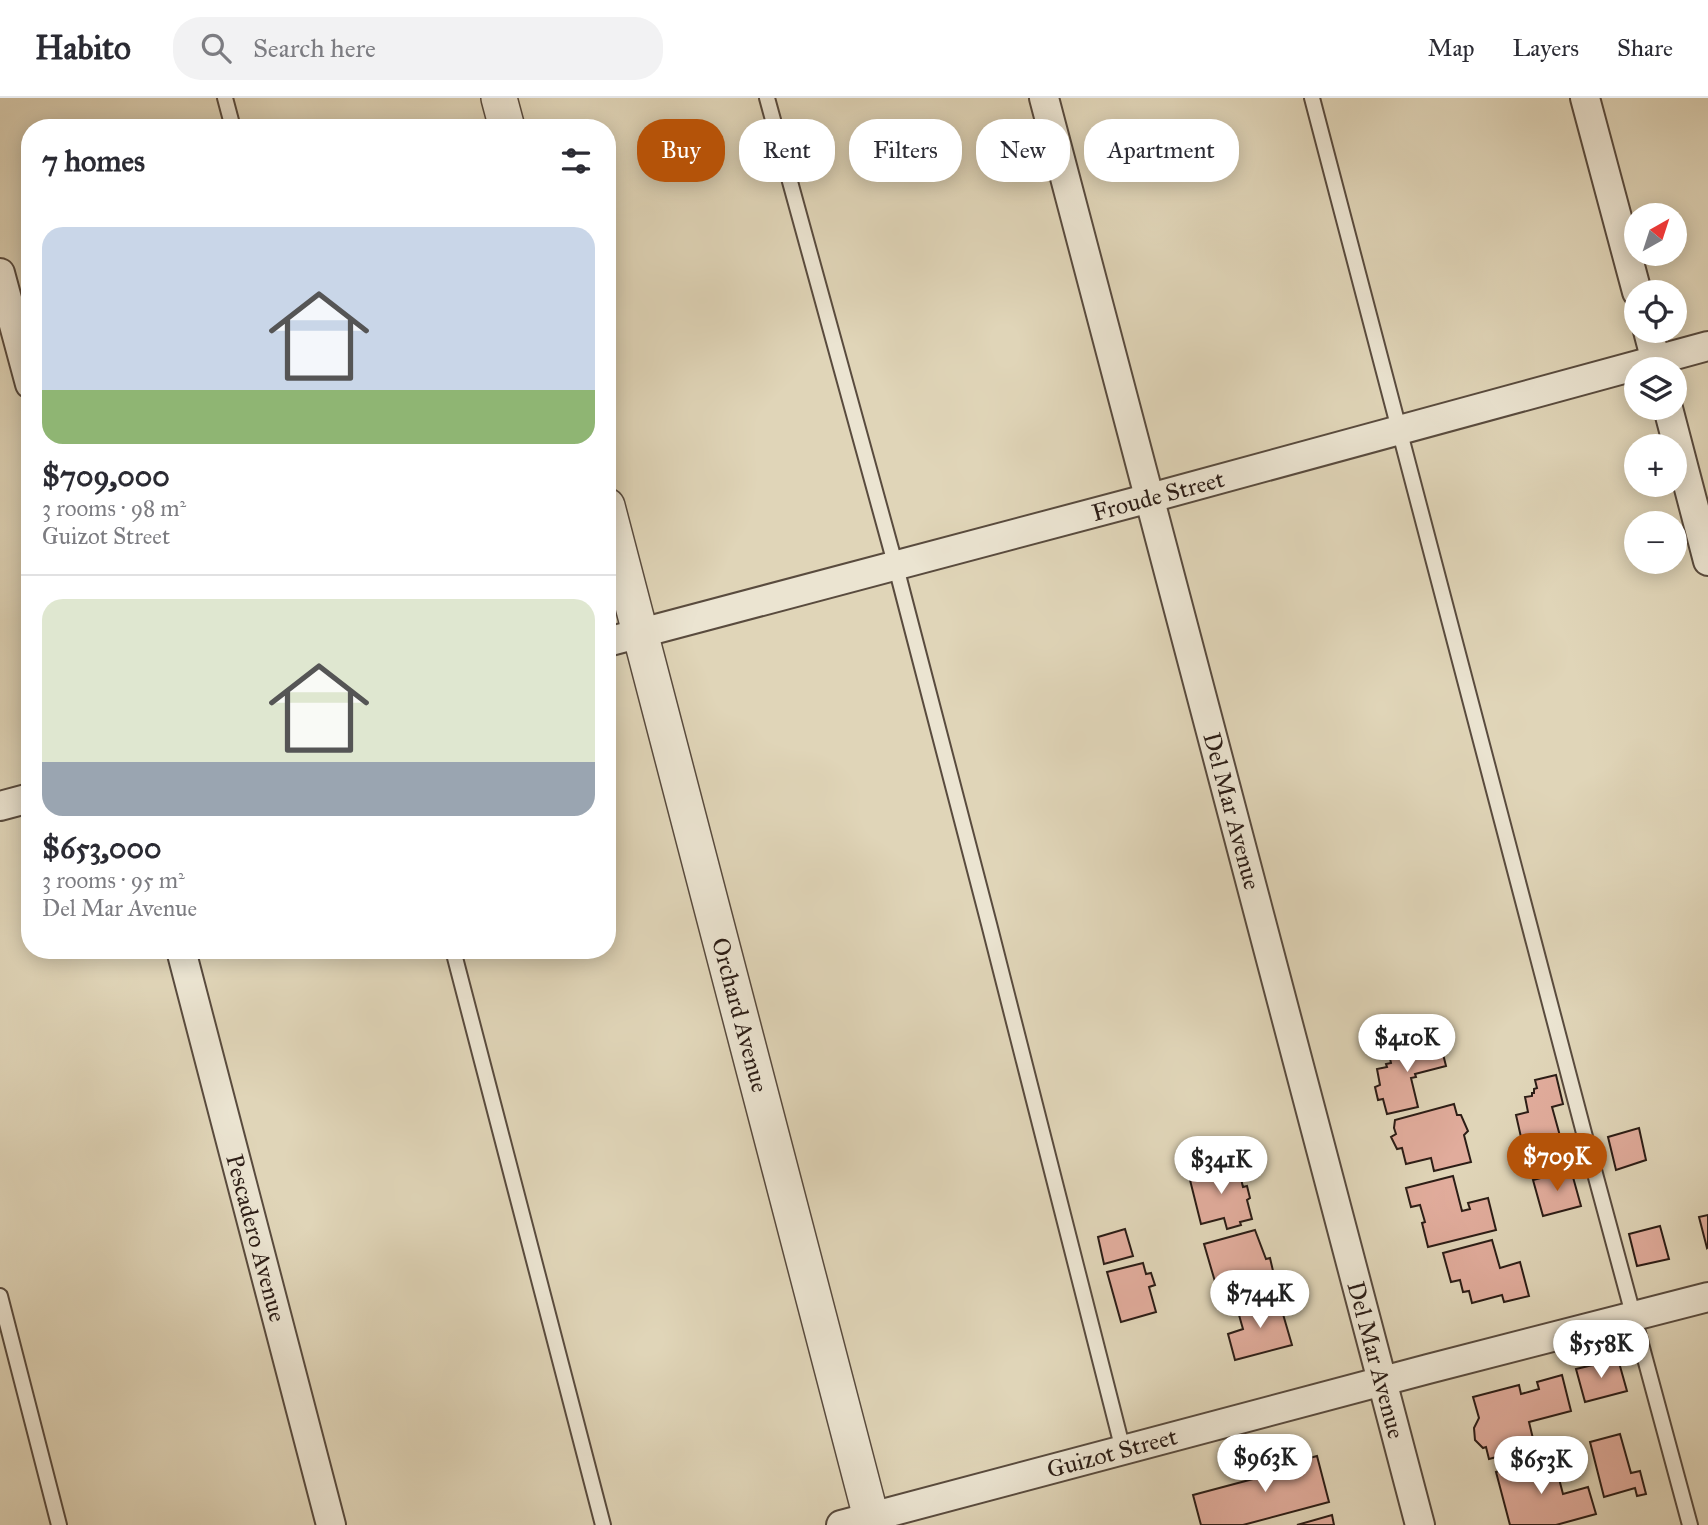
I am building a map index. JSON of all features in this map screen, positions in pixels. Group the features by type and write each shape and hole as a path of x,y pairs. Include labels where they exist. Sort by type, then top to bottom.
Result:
{"street":[{"path":"499,98 505,119"},
{"name":"Del Mar Avenue","path":"1044,98 1420,1525"},
{"path":"1585,98 1634,280"},
{"path":"0,273 21,351"},
{"name":"Froude Street","path":"1678,357 1708,346"},
{"name":"Froude Street","path":"616,639 1400,429 1624,373"},
{"path":"1671,420 1708,561"},
{"name":"Orchard Avenue","path":"616,539 861,1522"},
{"path":"0,806 21,800"},
{"name":"Pescadero Avenue","path":"183,959 331,1525"},
{"name":"Guizot Street","path":"861,1522 1123,1450 1708,1297"}],"lane":[{"path":"225,98 231,119"},
{"path":"767,98 896,566 1123,1450"},
{"path":"1312,98 1690,1525"},
{"path":"455,959 603,1525"},
{"path":"0,1296 59,1525"}],"building":[{"path":"1439,1038 1446,1066 1415,1074 1416,1077 1411,1078 1418,1107 1387,1114 1383,1099 1378,1100 1375,1087 1380,1085 1377,1069 1387,1067 1386,1064 1391,1063 1388,1050"},
{"path":"1556,1075 1563,1104 1552,1107 1560,1136 1523,1146 1516,1115 1528,1112 1525,1097 1532,1096 1537,1088 1535,1080"},
{"path":"1454,1104 1457,1115 1461,1115 1468,1131 1464,1135 1471,1162 1434,1171 1431,1158 1406,1164 1402,1148 1397,1149 1391,1137 1396,1134 1395,1120"},
{"path":"1639,1128 1646,1160 1616,1170 1608,1137"},
{"path":"1237,1163 1243,1187 1247,1186 1252,1219 1227,1229 1224,1218 1201,1224 1189,1176"},
{"path":"1571,1170 1581,1206 1543,1216 1533,1180"},
{"path":"1453,1176 1462,1211 1470,1209 1468,1203 1488,1198 1496,1230 1428,1247 1420,1205 1411,1207 1406,1188"},
{"path":"1708,1215 1708,1247 1707,1248 1699,1217"},
{"path":"1660,1226 1669,1259 1637,1266 1629,1234"},
{"path":"1125,1229 1133,1256 1104,1264 1098,1237"},
{"path":"1255,1230 1266,1259 1270,1258 1277,1288 1228,1301 1223,1284 1216,1285 1204,1244"},
{"path":"1492,1240 1500,1268 1520,1262 1529,1296 1504,1302 1502,1295 1472,1303 1469,1291 1463,1292 1460,1280 1451,1282 1443,1253"},
{"path":"1143,1263 1146,1274 1151,1273 1155,1285 1149,1287 1156,1312 1121,1322 1107,1272"},
{"path":"1278,1297 1292,1345 1235,1360 1228,1334 1243,1329 1237,1308"},
{"path":"1618,1359 1627,1391 1585,1402 1576,1369"},
{"path":"1562,1375 1571,1411 1529,1422 1535,1447 1489,1459 1486,1447 1483,1448 1475,1440 1474,1428 1479,1418 1473,1397 1519,1385 1521,1394 1539,1389 1537,1382"},
{"path":"1620,1434 1631,1473 1640,1471 1646,1494 1637,1496 1635,1488 1604,1497 1590,1442"},
{"path":"1289,1456 1291,1463 1317,1456 1329,1502 1243,1525 1201,1525 1193,1495 1268,1475 1264,1463"},
{"path":"1553,1456 1563,1494 1588,1487 1596,1514 1556,1525 1510,1525 1496,1472"},
{"path":"1332,1515 1334,1525 1297,1525"}]}
